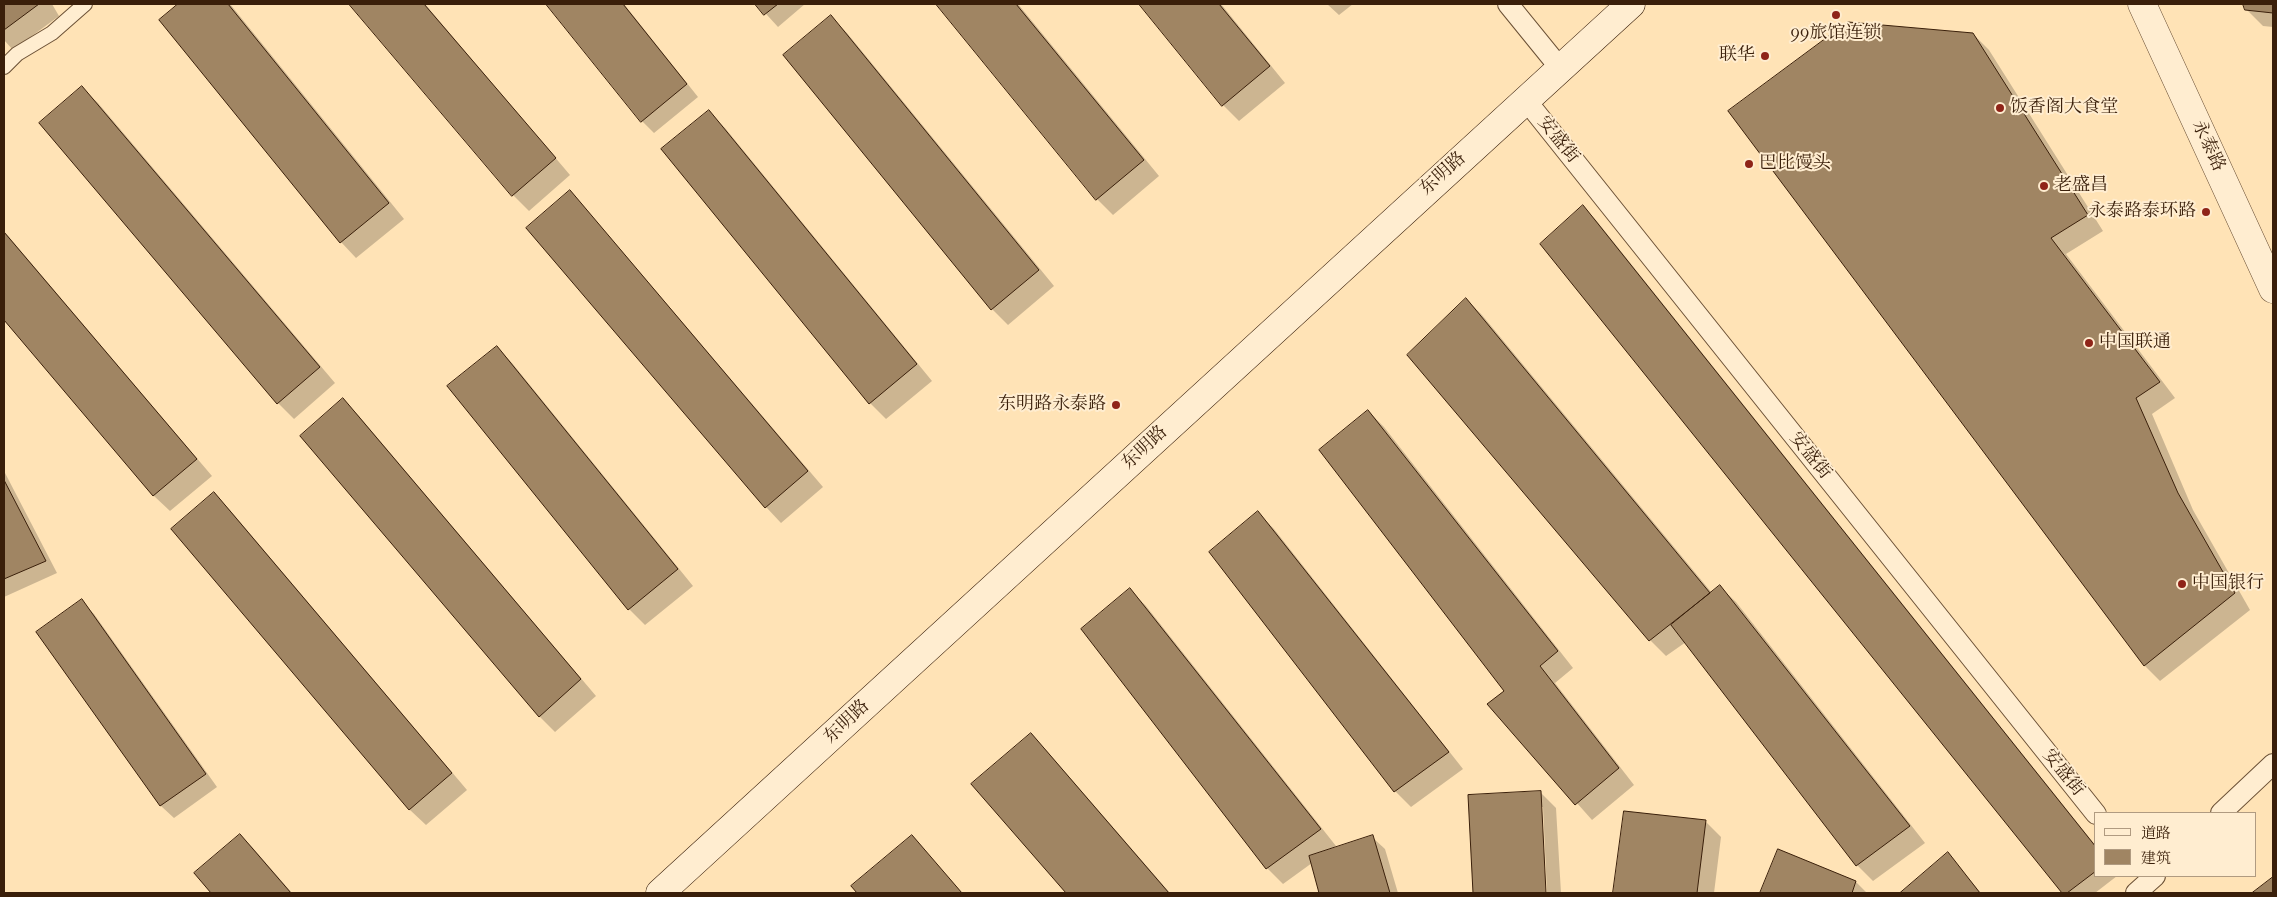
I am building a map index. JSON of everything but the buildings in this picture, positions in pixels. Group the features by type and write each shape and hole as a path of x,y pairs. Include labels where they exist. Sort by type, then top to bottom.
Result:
{"main road":[{"name":"东明路","path":"660,893 1630,4"},
{"name":"永泰路","path":"2142,4 2273,289"}],"street":[{"path":"1508,4 1560,68"},
{"name":"安盛街","path":"1525,99 2094,812"},
{"path":"2222,812 2273,764"}],"lane":[{"path":"4,67 16,54 52,33 85,4"}],"place":[{"name":"99旅馆连锁","path":"1836,15"},
{"name":"联华","path":"1765,56"},
{"name":"饭香阁大食堂","path":"2000,108"},
{"name":"巴比馒头","path":"1749,164"},
{"name":"老盛昌","path":"2044,186"},
{"name":"永泰路泰环路","path":"2206,212"},
{"name":"中国联通","path":"2089,343"},
{"name":"东明路永泰路","path":"1116,405"},
{"name":"中国银行","path":"2182,584"}]}
